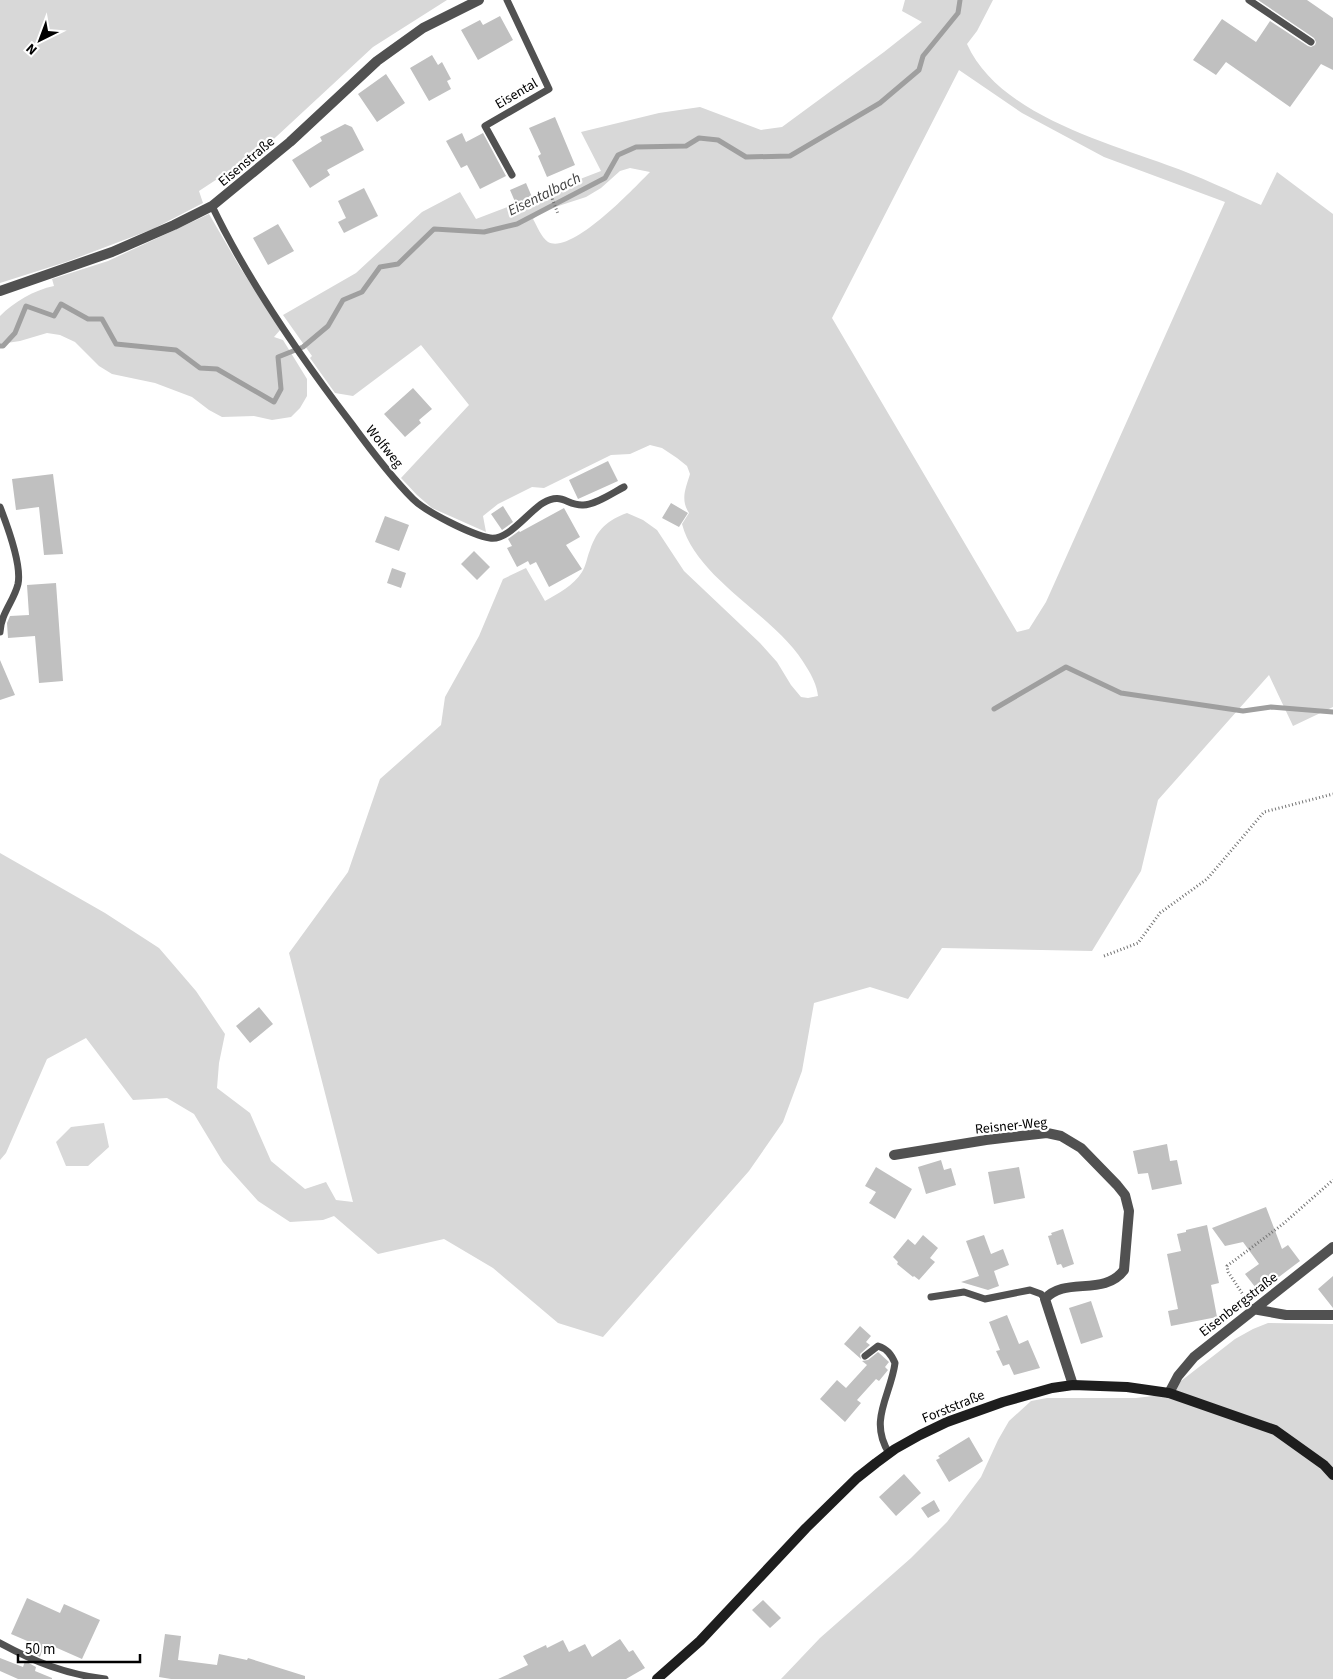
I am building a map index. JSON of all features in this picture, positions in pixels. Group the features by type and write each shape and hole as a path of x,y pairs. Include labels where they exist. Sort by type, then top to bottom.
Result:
{"street":[{"name":"Eisenstraße","path":"0,291 112,252 212,206 290,142 376,62 422,28 480,0"},
{"name":"Reisner-Weg","path":"894,1155 986,1140 1047,1133 1061,1136 1081,1148 1125,1195 1128,1211 1124,1270 1118,1277 1107,1283 1056,1289 1045,1299"},
{"name":"Eisenbergstraße","path":"1169,1392 1178,1376 1194,1356 1333,1247"},
{"path":"1045,1299 1073,1384"},
{"path":"1253,1309 1286,1315 1333,1315"},
{"name":"Forststraße","path":"657,1679 700,1641 857,1478 889,1453 920,1435 947,1422 1003,1402 1073,1384 1169,1392 1275,1430 1324,1465 1333,1474"}],"lane":[{"name":"Eisental","path":"507,0 549,89 485,126 512,175"},
{"path":"1248,0 1311,42"},
{"name":"Wolfweg","path":"212,206 234,250 330,396 375,455 413,499 430,512 485,537 498,538 509,532 536,508 549,500 559,498 576,504 587,505 624,487"},
{"path":"0,507 8,528 19,576 14,595 1,621 0,632"},
{"path":"931,1297 964,1292 985,1299 1030,1290 1041,1294 1045,1299"},
{"path":"865,1356 878,1346 884,1348 890,1354 895,1363 883,1407 881,1426 881,1437 889,1453"},
{"path":"0,1643 48,1666 80,1676 105,1679"}],"path":[{"path":"523,204 550,193 558,214"},
{"path":"1104,956 1138,943 1160,913 1207,879 1264,812 1333,794"},
{"path":"1253,1309 1228,1272 1227,1266 1283,1224 1333,1180"}],"shaded area":[{"path":"0,0 447,0 373,47 263,149 199,191 203,203 153,229 66,262 0,283"},
{"path":"905,0 993,0 977,31 967,44 982,68 1002,89 1027,106 1083,134 1191,174 1261,205 1277,172 1333,214 1333,707 1293,726 1269,675 1158,800 1141,871 1092,951 942,948 908,999 870,987 814,1003 802,1071 783,1122 749,1171 603,1337 558,1323 493,1268 444,1239 378,1254 334,1216 323,1220 290,1222 258,1201 223,1162 194,1114 167,1098 133,1100 86,1038 47,1059 6,1153 0,1160 0,853 105,913 159,948 196,991 225,1034 219,1063 217,1088 250,1113 271,1161 305,1189 326,1182 336,1200 353,1202 289,953 348,872 380,779 441,725 445,697 479,636 503,579 526,568 545,601 565,589 578,577 583,570 596,536 604,526 627,513 643,520 657,530 684,571 760,643 777,662 801,697 818,696 811,674 794,649 720,581 690,544 682,524 689,513 684,498 690,474 687,466 677,458 662,448 650,445 630,454 611,455 544,488 532,487 498,504 483,516 486,532 432,508 401,478 469,405 421,345 353,396 335,393 283,315 356,273 422,212 460,192 476,219 601,171 581,132 659,113 700,107 761,130 782,127 922,22 902,11","holes":["959,70 1022,113 1104,157 1225,202 1046,602 1029,629 1017,632 832,318","630,168 650,172 617,205 587,230 572,239 559,243 548,242 543,237 533,219 543,211 586,197 601,188 620,171"]},
{"path":"209,214 241,269 281,329 274,337 283,340 307,379 307,396 300,408 291,417 272,420 254,416 222,417 192,397 155,383 112,374 99,366 75,342 60,335 47,333 20,341 0,344 0,316 25,297 39,290 54,286 52,279 108,261"},
{"path":"104,1123 109,1147 88,1166 66,1166 56,1142 71,1127"},
{"path":"1268,1323 1333,1324 1333,1679 781,1679 820,1638 911,1558 947,1522 981,1477 1009,1421 1031,1401 1047,1398 1136,1398 1153,1396 1172,1388 1235,1339"}],"building":[{"path":"1258,0 1307,0 1333,18 1333,70 1321,64 1290,107 1226,62 1216,75 1193,60 1222,19 1256,42 1270,21 1308,46 1315,45 1314,38"},
{"path":"500,16 513,40 478,60 461,30 480,20 483,25"},
{"path":"432,55 438,65 442,62 451,79 447,81 451,89 429,101 410,68"},
{"path":"386,74 405,103 377,122 358,94"},
{"path":"555,117 575,165 547,177 538,156 541,154 529,128"},
{"path":"345,124 352,127 364,150 327,170 330,175 310,188 292,160 322,141 320,137"},
{"path":"462,133 466,142 483,133 506,176 480,189 467,165 461,168 446,141"},
{"path":"526,183 532,197 516,204 510,190"},
{"path":"364,188 378,216 344,233 338,222 346,218 338,201"},
{"path":"278,224 294,251 268,265 253,238"},
{"path":"413,388 432,409 419,420 421,423 405,437 384,414"},
{"path":"608,461 618,481 578,499 569,480"},
{"path":"53,474 63,554 44,555 39,507 16,510 12,479"},
{"path":"671,503 688,513 679,527 662,518"},
{"path":"503,506 513,522 502,530 491,514"},
{"path":"564,508 580,537 566,545 582,569 549,587 536,562 530,565 528,561 517,567 507,548 512,546 508,539 519,531"},
{"path":"385,516 409,525 399,551 375,542"},
{"path":"474,551 490,567 477,580 461,564"},
{"path":"392,568 406,573 401,588 387,583"},
{"path":"56,583 63,681 39,683 35,636 8,638 7,623 10,616 29,615 27,585"},
{"path":"0,660 15,695 0,700"},
{"path":"259,1007 273,1024 250,1043 236,1026"},
{"path":"1167,1144 1170,1161 1177,1160 1182,1184 1152,1190 1148,1173 1138,1174 1133,1151"},
{"path":"941,1160 944,1170 951,1168 956,1185 926,1194 918,1167"},
{"path":"876,1167 912,1189 895,1219 869,1203 876,1192 865,1186"},
{"path":"1019,1167 1025,1198 994,1204 988,1172"},
{"path":"1266,1207 1282,1249 1288,1245 1300,1261 1259,1292 1245,1274 1259,1264 1243,1242 1225,1246 1212,1228"},
{"path":"1207,1225 1219,1283 1211,1285 1217,1317 1171,1326 1168,1311 1178,1309 1167,1254 1181,1251 1177,1234"},
{"path":"1063,1229 1074,1264 1063,1268 1061,1264 1057,1265 1048,1236"},
{"path":"923,1235 938,1248 930,1258 935,1262 919,1280 897,1264 898,1262 893,1257 908,1239 915,1245"},
{"path":"984,1235 991,1254 1003,1249 1009,1265 994,1271 999,1286 988,1290 961,1282 979,1276 966,1241"},
{"path":"1333,1276 1333,1308 1318,1289"},
{"path":"1091,1301 1103,1337 1081,1344 1069,1308"},
{"path":"1007,1315 1019,1344 1028,1340 1040,1368 1014,1375 1009,1364 1003,1366 996,1351 1000,1350 989,1322"},
{"path":"860,1326 871,1336 866,1342 870,1345 860,1354 861,1359 844,1344"},
{"path":"878,1352 889,1362 885,1367 888,1370 879,1381 876,1379 857,1400 861,1403 845,1422 820,1399 837,1380 846,1388 867,1365 862,1361 868,1360"},
{"path":"969,1437 983,1461 949,1482 936,1460 940,1458 938,1456"},
{"path":"904,1474 921,1493 896,1516 879,1497"},
{"path":"934,1500 940,1511 928,1518 921,1508"},
{"path":"27,1598 60,1613 64,1604 100,1620 82,1659 48,1644 45,1649 43,1648 40,1657 29,1651 32,1643 11,1634"},
{"path":"763,1600 781,1618 770,1628 752,1610"},
{"path":"165,1634 181,1636 178,1660 217,1665 219,1654 247,1660 248,1658 305,1676 305,1679 171,1679 159,1677"},
{"path":"620,1639 629,1652 633,1650 645,1668 626,1679 498,1679 528,1665 523,1656 546,1645 547,1648 563,1640 569,1652 585,1644 592,1657"},
{"path":"0,1658 23,1667 25,1661 36,1667 35,1671 52,1679 18,1679 0,1671"}],"waterway":[{"name":"Eisentalbach","path":"0,346 3,346 15,333 26,306 54,316 61,304 88,319 102,319 116,344 176,350 200,368 217,369 274,402 281,389 278,357 303,347 328,326 343,300 362,292 380,267 398,264 434,229 484,232 517,224 605,178 618,155 636,147 686,146 699,138 718,140 746,157 790,156 880,103 919,70 923,56 958,13 960,0"},
{"path":"994,709 1066,667 1121,693 1243,711 1271,707 1333,712"}]}
